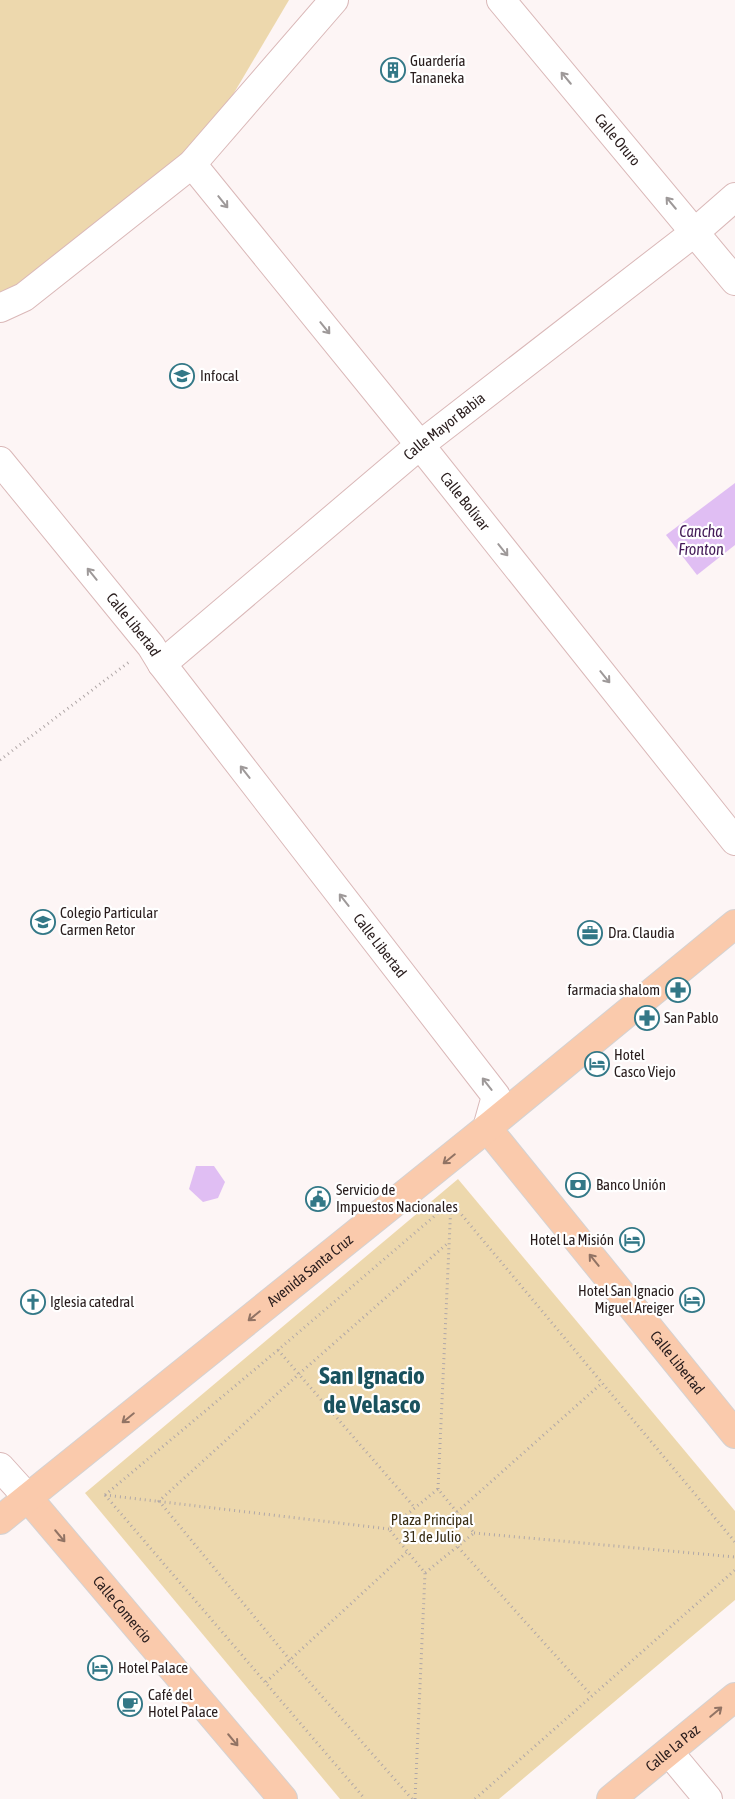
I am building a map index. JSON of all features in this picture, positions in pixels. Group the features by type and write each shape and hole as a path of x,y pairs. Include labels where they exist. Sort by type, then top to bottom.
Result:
{"main road":[{"name":"Avenida Santa Cruz","path":"0,1520 487,1128 735,924"},
{"name":"Calle Libertad","path":"487,1128 735,1434"},
{"name":"Calle Comercio","path":"28,1498 283,1799"},
{"name":"Calle La Paz","path":"611,1799 735,1697"}],"street":[{"path":"0,308 24,298 192,164 334,0"},
{"name":"Calle Oruro","path":"501,0 735,281"},
{"name":"Calle Bolívar","path":"192,164 420,445 735,841"},
{"name":"Calle Mayor Babia","path":"156,655 420,445 695,232 735,197"},
{"name":"Calle Libertad","path":"0,461 156,655 496,1096 487,1128"},
{"name":"Calle Comercio","path":"0,1467 28,1498"},
{"path":"669,1752 708,1799"}],"path":[{"path":"0,760 156,655"},
{"path":"451,1202 438,1489 474,1533"},
{"path":"105,1495 451,1202"},
{"path":"451,1202 735,1542"},
{"path":"159,1501 449,1242"},
{"path":"278,1350 415,1508"},
{"path":"457,1512 602,1383"},
{"path":"389,1529 438,1489"},
{"path":"105,1495 389,1529 425,1573 414,1799"},
{"path":"105,1495 365,1799"},
{"path":"159,1501 290,1660 414,1799"},
{"path":"425,1573 474,1533 735,1557"},
{"path":"458,1546 592,1695"},
{"path":"266,1682 407,1552"},
{"path":"475,1799 735,1570"}],"green space":[{"path":"0,0 289,0 192,164 0,308"},
{"name":"Plaza Principal 31 de Julio","path":"458,1179 735,1511 735,1600 499,1799 340,1799 85,1493"}],"water":[{"name":"Cancha Fronton","path":"735,483 735,545 697,575 666,535"},
{"path":"196,1166 214,1166 225,1182 218,1198 203,1202 189,1189"}],"place":[{"name":"Guardería Tananeka","path":"393,70"},
{"name":"Infocal","path":"182,376"},
{"name":"Colegio Particular Carmen Retor","path":"43,922"},
{"name":"Dra. Claudia","path":"590,933"},
{"name":"farmacia shalom","path":"678,990"},
{"name":"San Pablo","path":"647,1018"},
{"name":"Hotel Casco Viejo","path":"597,1064"},
{"name":"Banco Unión","path":"578,1185"},
{"name":"Servicio de Impuestos Nacionales","path":"318,1199"},
{"name":"Hotel La Misión","path":"632,1240"},
{"name":"Hotel San Ignacio Miguel Areiger","path":"692,1300"},
{"name":"Iglesia catedral","path":"33,1302"},
{"name":"Hotel Palace","path":"100,1668"},
{"name":"Café del Hotel Palace","path":"130,1704"}],"district":[{"name":"San Ignacio de Velasco","path":"372,1390"}]}
